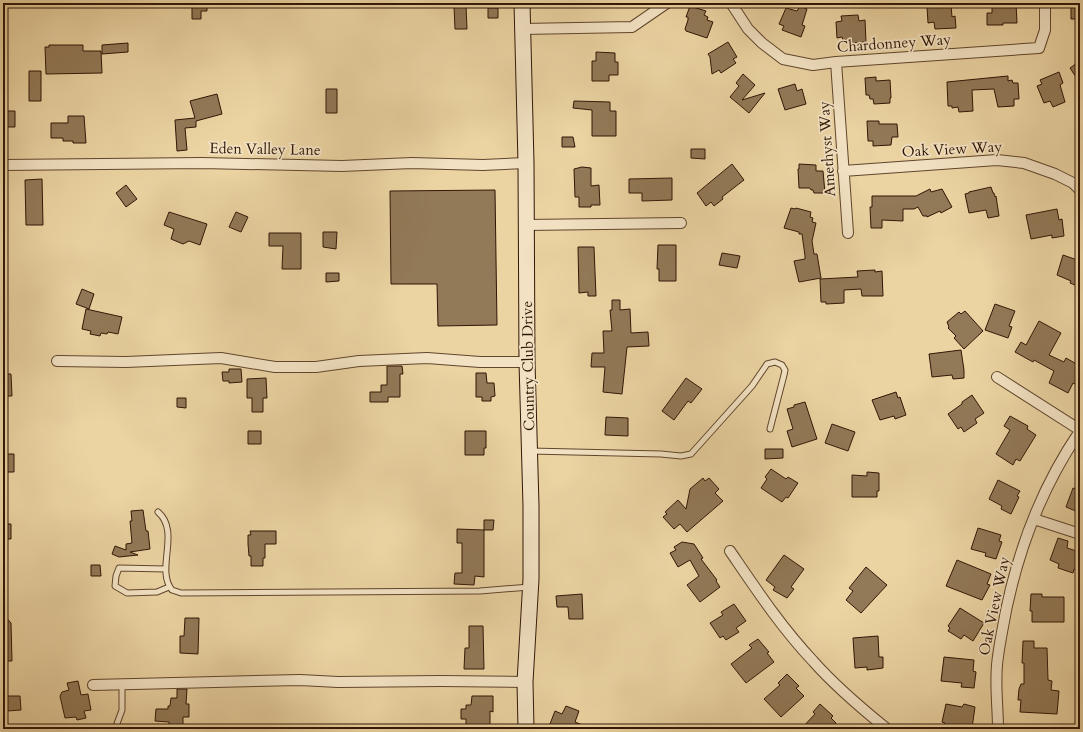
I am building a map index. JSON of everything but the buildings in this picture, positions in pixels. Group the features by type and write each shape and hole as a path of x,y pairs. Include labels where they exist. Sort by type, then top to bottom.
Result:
{"street":[{"name":"Country Club Drive","path":"522,3 526,163 527,362 531,587 525,682 526,729"},
{"path":"522,28 632,27 667,3"},
{"name":"Chardonney Way","path":"731,3 748,29 762,43 783,59 813,65 836,62 1039,48 1045,30 1045,3"},
{"name":"Amethyst Way","path":"836,62 848,233"},
{"name":"Oak View Way","path":"843,170 997,160 1024,163 1055,174 1073,183 1080,190"},
{"name":"Eden Valley Lane","path":"3,165 202,163 342,166 412,163 483,165 526,163"},
{"path":"526,225 681,224"},
{"path":"57,361 126,362 221,358 275,367 316,367 359,361 427,358 480,362 527,362"},
{"path":"997,377 1080,430"},
{"name":"Oak View Way","path":"998,729 997,665 1008,599 1023,545 1042,499 1080,430"},
{"path":"1034,519 1080,534"},
{"path":"730,551 768,608 812,661 852,700 888,729"},
{"path":"93,685 300,680 338,682 525,682"}],"lane":[{"path":"529,451 662,454 681,456 691,454 752,386 767,364 775,362 782,365 785,370 770,428"},
{"path":"158,512 166,521 168,530 166,580 172,590 181,593 480,591 531,587"},
{"path":"166,569 119,568 116,576 116,586 128,593 157,592 169,587"},
{"path":"115,729 122,710 122,684"}]}
